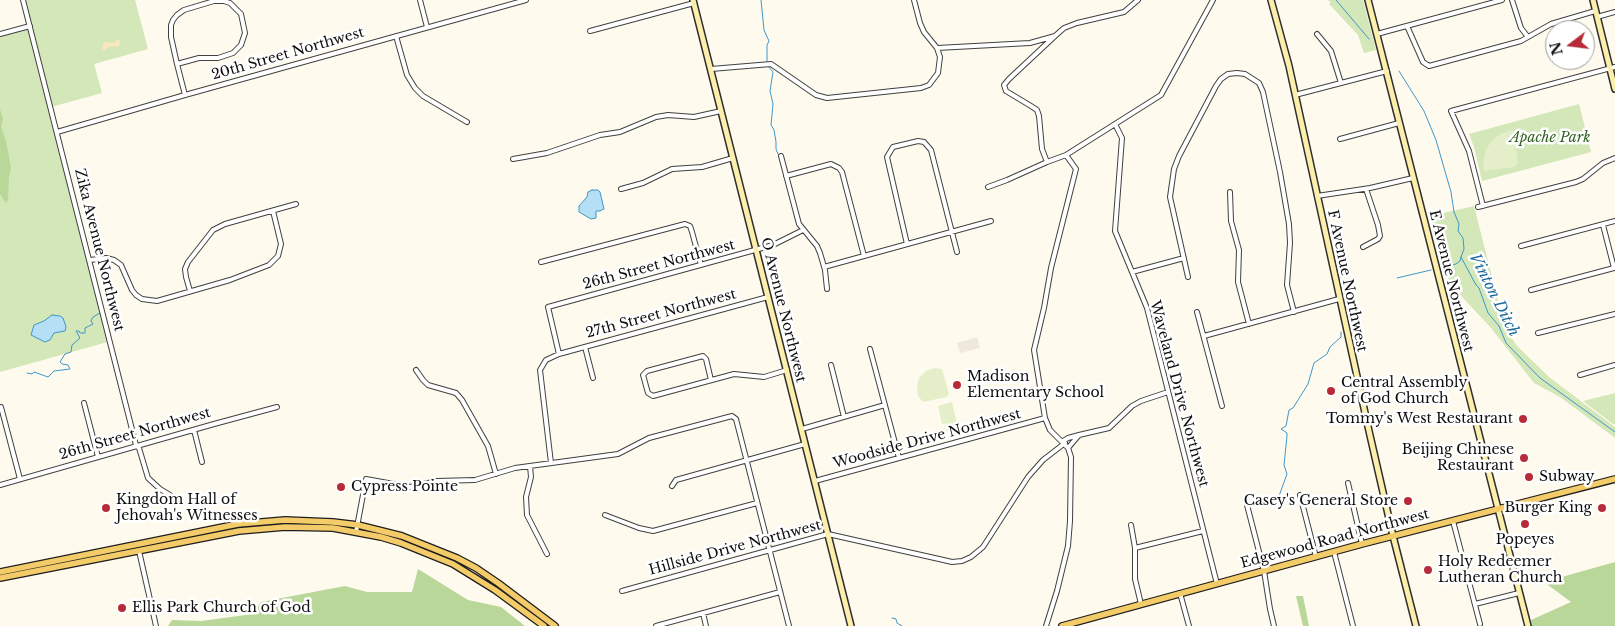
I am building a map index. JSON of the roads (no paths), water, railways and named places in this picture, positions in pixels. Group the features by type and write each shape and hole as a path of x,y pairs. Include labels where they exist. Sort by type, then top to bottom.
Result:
{"main road":[{"name":"Edgewood Road Northwest","path":"1062,626 1362,544 1615,478"},
{"path":"0,572 238,524 278,520 309,520 358,525 402,536 457,558 498,583 555,626"},
{"path":"0,578 239,531 308,526 356,532 401,542 453,564 495,590 544,626"}],"street":[{"name":"Zika Avenue Northwest","path":"23,0 136,446 139,448 148,478 170,495"},
{"path":"177,64 199,58 218,58 237,49 241,45 245,33 244,20 238,9 230,3 219,0 189,8 177,15 170,31 177,64 185,95"},
{"path":"420,0 428,27"},
{"name":"20th Street Northwest","path":"57,132 526,0"},
{"path":"711,69 771,64 816,95 826,98 921,88 929,85 938,73 940,57 937,48 924,32 914,0"},
{"path":"1047,162 1042,149 1037,110 1006,91 1005,82 1064,28 1124,12 1138,0"},
{"path":"988,186 1066,155 1161,94 1213,0"},
{"name":"F Avenue Northwest","path":"1271,0 1280,28 1393,536 1416,626"},
{"name":"E Avenue Northwest","path":"1368,0 1528,626"},
{"path":"1377,34 1502,0"},
{"path":"1512,0 1521,28 1528,37"},
{"path":"1592,0 1612,67 1615,89"},
{"path":"590,31 693,1"},
{"name":"O Avenue Northwest","path":"693,1 851,626"},
{"path":"1407,26 1423,62 1429,66 1512,44 1551,24 1595,10"},
{"path":"1597,17 1615,12"},
{"path":"0,34 30,26"},
{"path":"1317,34 1331,51 1341,83"},
{"path":"396,36 407,75 415,88 423,96 467,122"},
{"path":"937,48 1030,43 1055,36"},
{"path":"1030,43 1037,54"},
{"path":"1483,206 1469,151 1451,111 1612,67"},
{"path":"1295,95 1386,71"},
{"path":"1188,277 1170,197 1172,176 1179,156 1221,79 1228,74 1245,74 1258,83 1263,92 1280,172 1289,224 1290,243 1287,285 1294,312"},
{"path":"513,159 547,153 600,135 620,132 656,117 694,117 721,111"},
{"path":"1340,139 1399,123"},
{"name":"Waveland Drive Northwest","path":"1115,124 1122,138 1115,231 1146,308 1217,584"},
{"path":"907,244 887,157 893,146 918,141 924,142 931,150 957,252"},
{"path":"1046,626 1068,546 1071,457 1064,442 1050,430 1046,418 1034,343 1044,308 1050,268 1076,169 1066,155"},
{"path":"782,156 799,224 817,246 824,267 827,289"},
{"path":"621,189 643,183 672,169 702,167 733,158"},
{"path":"1478,207 1576,182 1588,176 1603,163 1615,158"},
{"path":"786,176 833,164 839,168 842,172 864,256"},
{"path":"1317,196 1366,189 1413,178"},
{"path":"1362,247 1378,239 1380,236 1366,189"},
{"path":"1230,192 1231,221 1239,250 1238,282 1249,324"},
{"path":"190,291 186,277 188,262 213,230 221,225 296,204"},
{"path":"90,260 106,258 114,260 121,265 132,290 142,299 157,301 236,278 272,262 278,256 281,244 273,210"},
{"path":"824,267 991,221"},
{"path":"1521,246 1615,222"},
{"path":"542,262 685,224 690,226 701,265"},
{"path":"1532,290 1614,268 1604,225"},
{"name":"26th Street Northwest","path":"559,354 548,307 774,245 803,230"},
{"path":"1132,272 1184,258"},
{"name":"27th Street Northwest","path":"559,354 768,296"},
{"path":"1204,336 1340,300"},
{"path":"1197,312 1222,406"},
{"path":"1538,333 1615,314"},
{"path":"585,347 594,378"},
{"path":"870,349 899,458"},
{"path":"551,463 540,370 546,360 559,354"},
{"path":"712,380 706,359 703,356 646,371 643,375 648,393 651,396 712,380 734,374 764,376 787,370"},
{"path":"831,365 844,417"},
{"path":"1580,375 1615,365"},
{"path":"416,370 428,384 456,393 462,400 490,450 496,474"},
{"name":"Hillside Drive Northwest","path":"622,591 828,534 952,562 962,561 971,557 983,547 1028,477 1043,460 1068,438 1109,428 1132,406 1168,392"},
{"path":"84,403 98,457"},
{"path":"802,429 885,405"},
{"path":"1,407 20,479"},
{"name":"26th Street Northwest","path":"0,484 277,408"},
{"path":"356,532 366,479 410,487 437,481 475,480 510,469 618,454 626,452 644,440 732,416 736,419 789,626"},
{"name":"Woodside Drive Northwest","path":"815,481 1046,418"},
{"path":"194,430 202,462"},
{"path":"1068,448 1079,435"},
{"path":"672,486 676,480 805,444"},
{"path":"530,466 531,477 526,497 527,515 547,554"},
{"path":"1348,483 1362,544"},
{"path":"1300,495 1316,557"},
{"path":"605,515 653,532 757,503"},
{"path":"1247,505 1264,571 1274,626"},
{"path":"1453,521 1480,624"},
{"path":"1131,525 1135,579 1141,604"},
{"path":"1134,548 1203,531"},
{"path":"139,551 156,626"},
{"path":"1334,552 1353,626"},
{"path":"656,626 780,592"},
{"path":"1475,604 1519,593"},
{"path":"1180,594 1188,626"},
{"path":"703,613 706,626"}],"water":[{"path":"592,190 600,192 604,209 596,211 596,218 591,219 579,212 579,206 587,197 588,192"},
{"path":"52,315 63,318 66,327 65,331 54,333 50,340 45,342 31,335 34,325"}],"waterway":[{"path":"761,0 764,30 769,41 767,45 767,61"},
{"name":"Vinton Ditch","path":"1336,0 1369,39"},
{"path":"768,66 773,72 770,91 773,104 771,125 774,130 778,154"},
{"name":"Vinton Ditch","path":"1399,71 1424,111 1436,140 1451,192 1454,212 1459,224 1458,231 1463,238 1464,249 1461,257 1479,288 1488,313 1499,326 1506,343 1540,378 1615,432"},
{"path":"1444,267 1456,264 1460,261 1461,257"},
{"path":"1397,278 1431,270"},
{"path":"27,373 32,374 34,372 48,377 54,371 70,369 68,365 60,362 65,354 71,352 72,345 80,338 76,331 85,333 85,328 93,324 91,321 93,317 100,313"},
{"path":"1275,503 1287,474 1284,465 1287,433 1281,429 1286,426 1289,410 1293,408 1308,384 1314,363 1327,354 1330,347 1341,337 1341,332"},
{"path":"892,618 896,619 897,623 902,626"}],"place":[{"name":"Madison Elementary School","path":"957,385"},
{"name":"Central Assembly of God Church","path":"1331,391"},
{"name":"Tommy's West Restaurant","path":"1523,419"},
{"name":"Beijing Chinese Restaurant","path":"1524,458"},
{"name":"Subway","path":"1529,477"},
{"name":"Cypress Pointe","path":"341,487"},
{"name":"Casey's General Store","path":"1408,501"},
{"name":"Kingdom Hall of Jehovah's Witnesses","path":"106,508"},
{"name":"Burger King","path":"1602,508"},
{"name":"Popeyes","path":"1525,524"},
{"name":"Holy Redeemer Lutheran Church","path":"1428,570"},
{"name":"Ellis Park Church of God","path":"122,608"}],"park label":[{"name":"Apache Park","path":"1550,138"}]}
